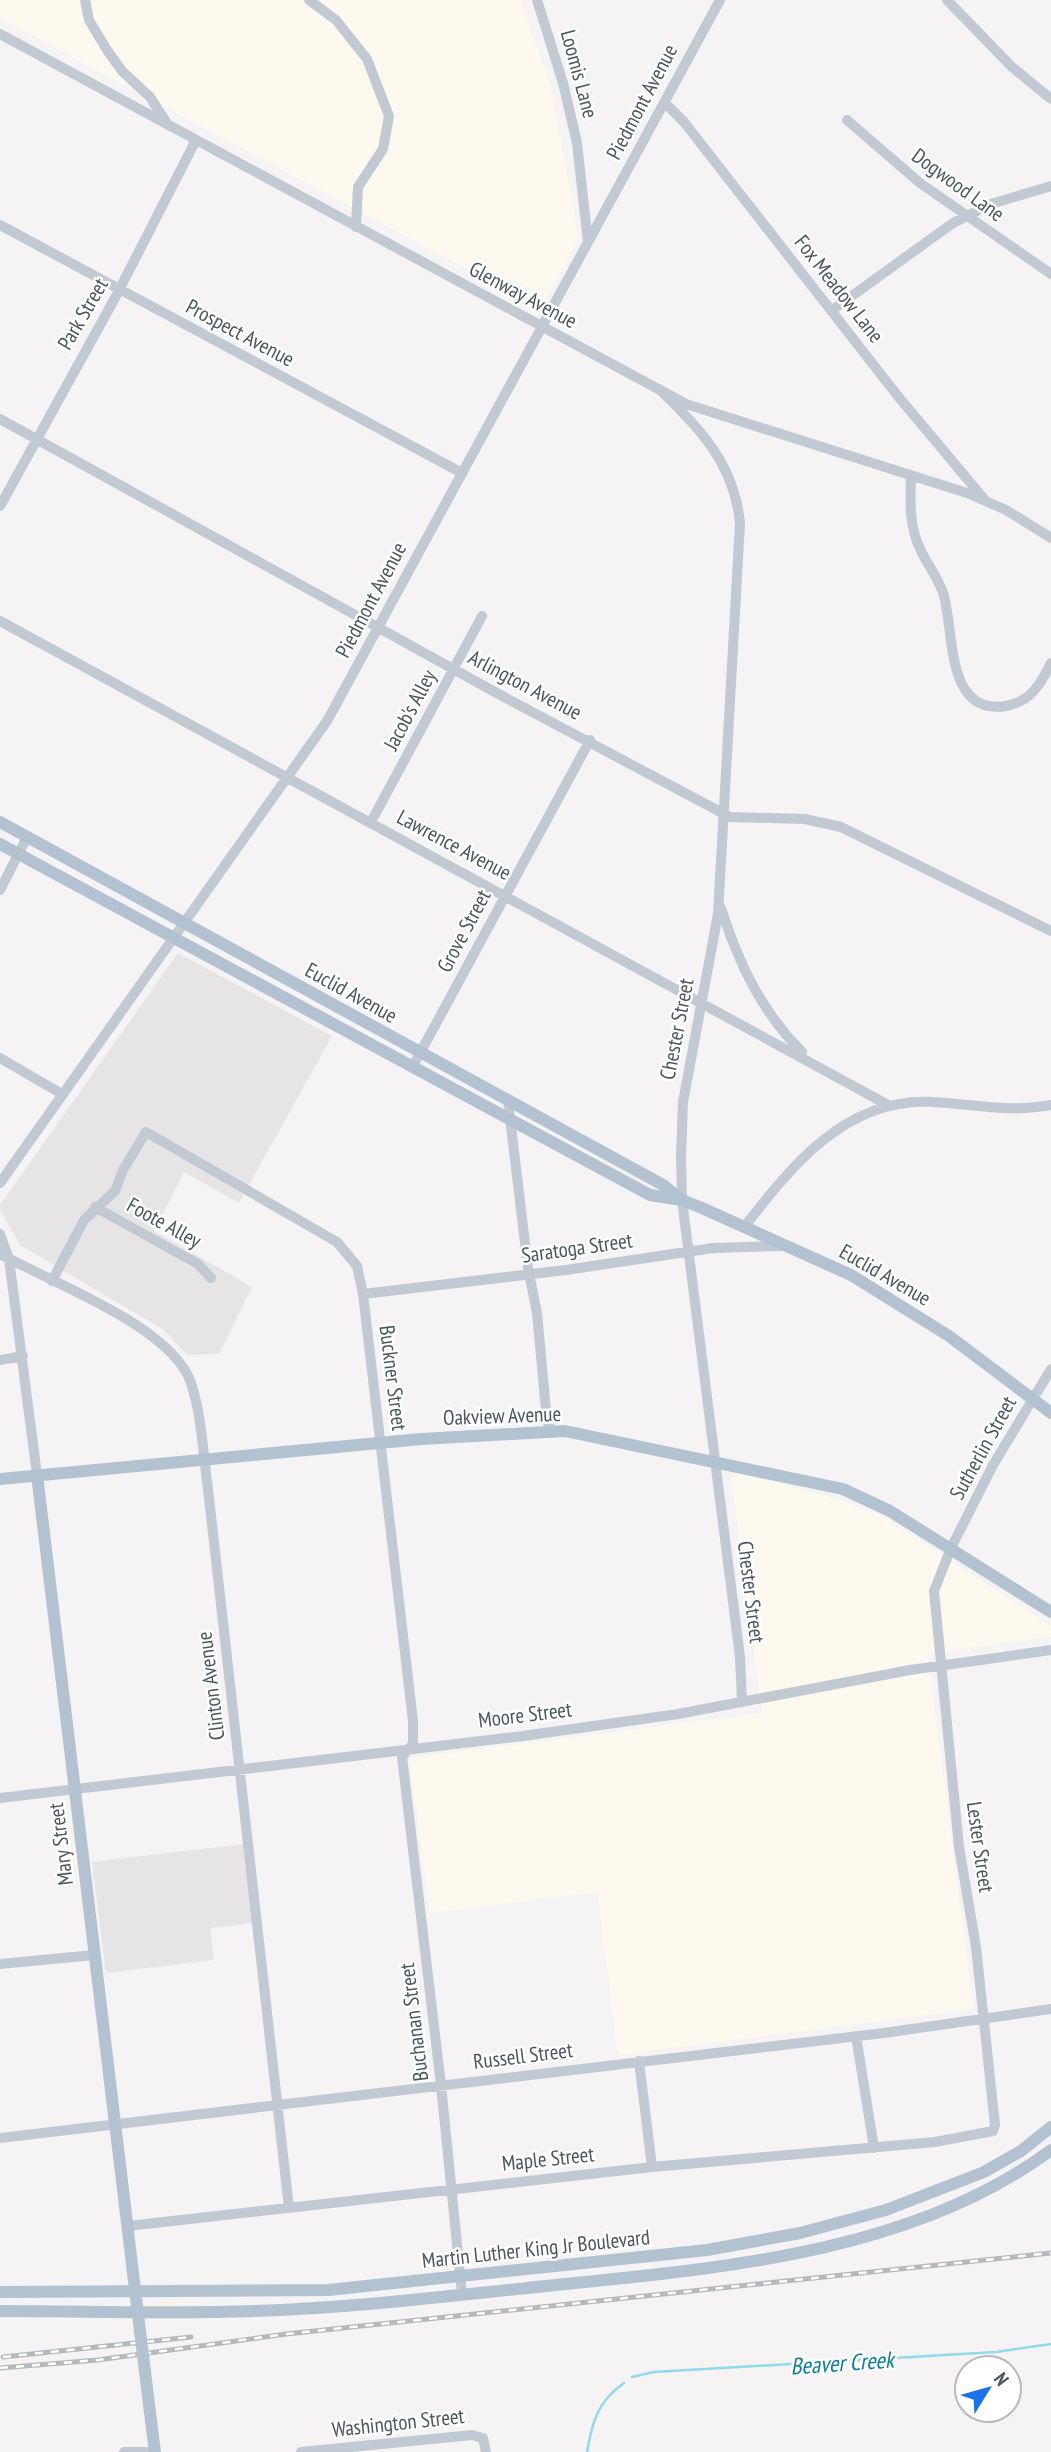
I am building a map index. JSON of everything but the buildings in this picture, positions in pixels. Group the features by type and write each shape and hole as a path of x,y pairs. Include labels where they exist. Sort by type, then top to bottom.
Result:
{"main road":[{"name":"Euclid Avenue","path":"0,822 663,1185 682,1200"},
{"name":"Euclid Avenue","path":"0,844 650,1195 682,1200 851,1275 949,1336 1051,1413"},
{"name":"Oakview Avenue","path":"0,1479 381,1443 551,1430 716,1461 843,1489 889,1510 1051,1612"},
{"name":"Mary Street","path":"37,1475 155,2452"},
{"name":"Martin Luther King Jr Boulevard","path":"0,2292 328,2290 707,2250 844,2222 886,2210 984,2172 1021,2151 1051,2127"},
{"name":"Martin Luther King Jr Boulevard","path":"0,2311 335,2307 740,2263 828,2246 915,2219 984,2192 1051,2150"}],"street":[{"path":"85,0 89,20 107,50 122,71 150,97 168,126"},
{"path":"309,0 337,20 367,59 389,116 383,149 358,187 356,227"},
{"name":"Loomis Lane","path":"537,0 563,83 578,143 588,242"},
{"name":"Piedmont Avenue","path":"0,1183 327,721 720,0"},
{"path":"947,0 1012,67 1051,99"},
{"name":"Glenway Avenue","path":"0,33 659,389 705,410 984,499 1051,538"},
{"name":"Fox Meadow Lane","path":"664,102 684,122 831,311 984,499"},
{"name":"Dogwood Lane","path":"847,120 898,166 965,216 1051,274"},
{"name":"Park Street","path":"0,506 119,290 196,140"},
{"path":"831,311 965,216 991,204 1051,186"},
{"name":"Prospect Avenue","path":"0,225 462,473"},
{"name":"Chester Street","path":"659,389 686,415 724,464 738,500 740,537 719,901 683,1102 682,1200 716,1461 742,1701"},
{"name":"Arlington Avenue","path":"0,419 724,815 805,819 841,827 1051,931"},
{"path":"911,477 912,524 920,550 944,596 954,662 967,693 993,706 1017,703 1034,691 1051,663"},
{"name":"Jacob's Alley","path":"371,822 482,616"},
{"name":"Lawrence Avenue","path":"0,621 506,894 888,1105"},
{"name":"Grove Street","path":"413,1066 590,740"},
{"path":"0,890 27,837"},
{"path":"719,901 735,953 756,993 792,1042 816,1064"},
{"path":"333,1023 341,1010"},
{"path":"0,1058 62,1094"},
{"path":"508,1101 539,1325 547,1421 551,1430"},
{"path":"745,1226 827,1136 857,1116 888,1105 931,1101 1018,1109 1051,1105"},
{"name":"Buckner Street","path":"95,1207 115,1191 143,1135 149,1133 337,1242 357,1266 363,1294 413,1721 414,1740 409,1748"},
{"path":"590,1162 595,1148"},
{"path":"52,1281 84,1220 95,1207"},
{"name":"Foote Alley","path":"95,1207 198,1264 211,1278"},
{"name":"Mary Street","path":"0,1234 23,1356 37,1475"},
{"name":"Saratoga Street","path":"363,1294 744,1245 795,1248"},
{"name":"Clinton Avenue","path":"4,1256 142,1329 174,1354 192,1384 204,1460 289,2208"},
{"path":"0,1360 23,1356"},
{"name":"Sutherlin Street","path":"951,1548 993,1465 1051,1369"},
{"name":"Lester Street","path":"951,1548 936,1579 934,1591 959,1847 976,1947 995,2125 991,2133 972,2137"},
{"name":"Moore Street","path":"0,1798 652,1717 940,1665 1051,1650"},
{"name":"Buchanan Street","path":"409,1748 402,1757 441,2085 462,2294"},
{"path":"0,1964 93,1955"},
{"name":"Russell Street","path":"0,2138 856,2036 1051,2009"},
{"path":"856,2036 874,2148"},
{"path":"639,2061 652,2167"},
{"name":"Maple Street","path":"128,2226 652,2167 972,2137"},
{"name":"Washington Street","path":"301,2452 472,2435 483,2438 486,2452"},
{"path":"124,2452 147,2452"}],"shaded area":[{"path":"0,0 521,0 550,85 579,238 541,309 0,18"},
{"path":"178,953 332,1036 239,1203 184,1172 154,1231 252,1287 219,1354 187,1355 164,1330 20,1245 0,1210 0,1205"},
{"path":"741,1473 841,1500 880,1515 1051,1626 1051,1637 927,1653 974,2009 618,2055 597,1892 430,1913 409,1758 762,1713 731,1478"},
{"path":"244,1844 253,1923 210,1928 214,1960 106,1973 92,1862"}],"waterway":[{"name":"Beaver Creek","path":"632,2377 654,2372 996,2352 1051,2344"},
{"name":"Beaver Creek","path":"587,2452 591,2431 602,2405 624,2383"}],"railway":[{"path":"0,2368 98,2360 286,2334 1051,2253"},
{"path":"3,2357 191,2337"}]}
